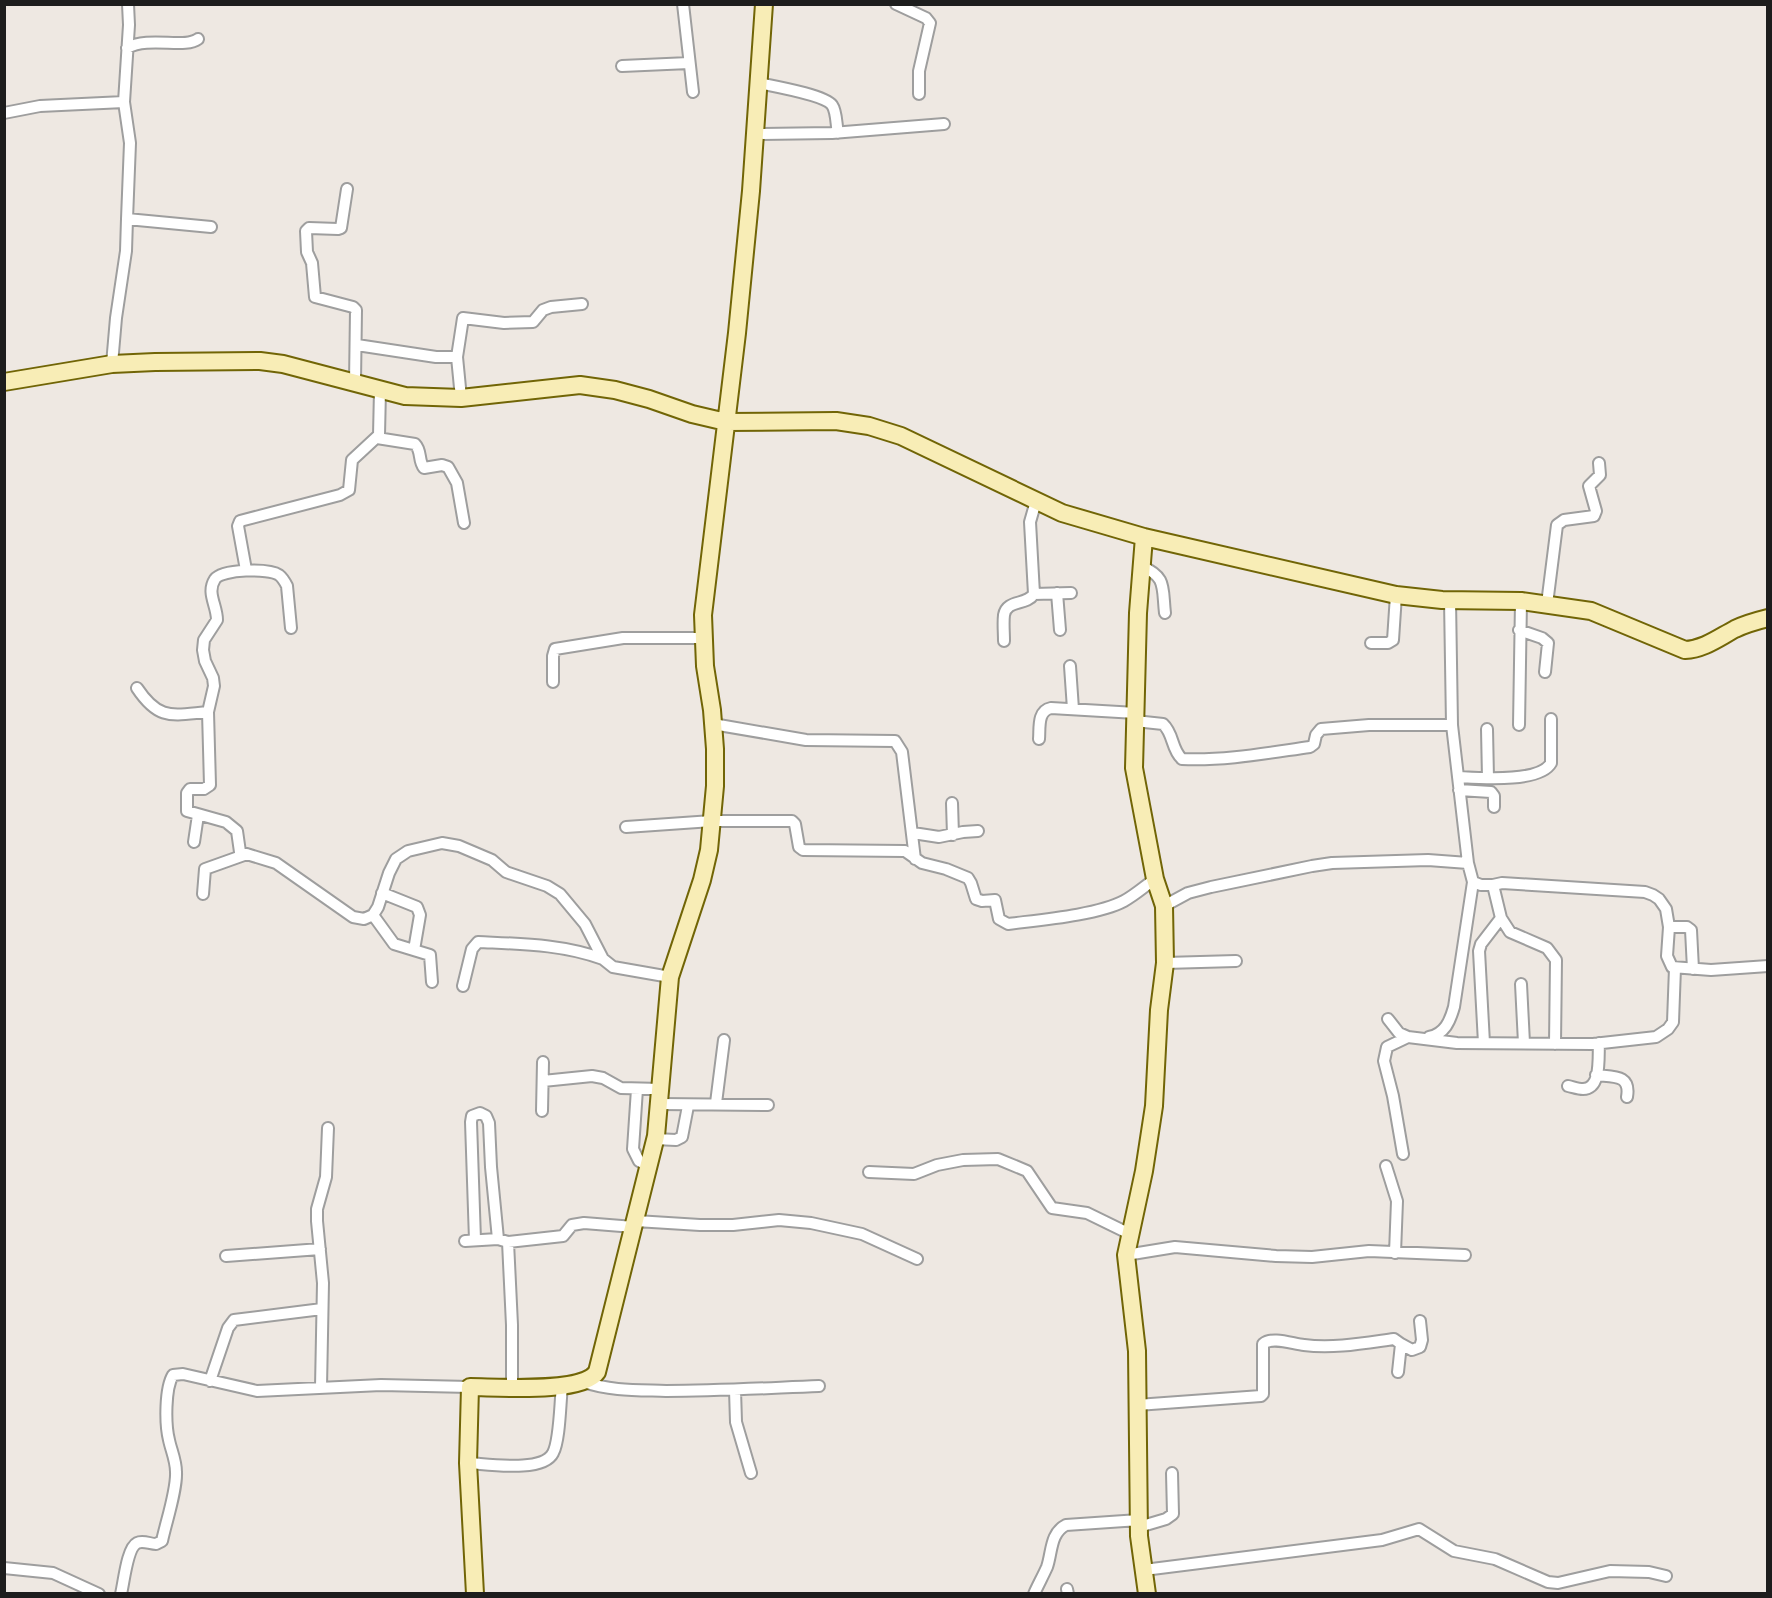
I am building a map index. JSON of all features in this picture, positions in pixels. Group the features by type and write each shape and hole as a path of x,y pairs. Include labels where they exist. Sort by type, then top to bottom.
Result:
{"street":[{"path":"112,364 126,251 130,143 124,102 128,4"},
{"path":"683,4 693,92"},
{"path":"121,1593 129,1555 134,1544 160,1542 169,1509 176,1471 166,1420 171,1378 175,1374 257,1391 381,1384 562,1387 584,1382 597,1372 656,1139 670,977 702,880 709,850 715,776 713,724 703,638 703,615 751,190 764,4"},
{"path":"896,4 926,18 930,23 919,71 919,94"},
{"path":"127,48 146,42 190,43 198,39"},
{"path":"622,66 689,63"},
{"path":"759,83 814,95 827,101 835,112 838,133"},
{"path":"4,113 40,106 124,102"},
{"path":"754,134 838,133 944,124"},
{"path":"347,189 341,228 308,229 306,241 307,252 312,263 314,296 355,308 356,382"},
{"path":"127,219 212,226"},
{"path":"460,398 457,357 461,322 464,317 504,323 532,322 543,310 551,307 582,304"},
{"path":"357,345 414,354 457,357"},
{"path":"4,382 112,364 261,361 283,364 405,396 460,398 580,385 615,390 726,422 836,421 869,426 901,436 1062,513 1143,537 1396,595 1450,600 1521,601 1591,611 1685,650 1714,642 1749,622 1767,618"},
{"path":"246,570 238,526 240,521 340,495 349,490 352,460 377,438 380,430 380,390"},
{"path":"377,438 415,444 424,468 448,467 457,483 464,523"},
{"path":"1547,604 1557,525 1564,520 1594,516 1596,511 1589,486 1600,476 1599,463"},
{"path":"1004,640 1004,616 1007,608 1010,605 1028,601 1034,594 1030,522 1035,501"},
{"path":"1143,537 1134,768 1155,879 1164,906 1165,963 1159,1010 1154,1106 1144,1171 1126,1255 1137,1352 1139,1523 1147,1593"},
{"path":"1141,566 1158,574 1161,580 1165,613"},
{"path":"291,628 287,586 285,580 277,573 246,570 217,577 211,591 217,620 204,640 205,662 213,678 214,686 208,712 210,785 204,789 191,789 188,793 186,810 221,820 232,826 238,835 239,850 276,863 352,917 364,919 373,915 396,859 408,851 442,843 459,846 492,860 506,872 547,886 560,894 585,924 603,960"},
{"path":"1057,593 1060,630"},
{"path":"1034,594 1071,593"},
{"path":"1371,643 1388,644 1393,640 1396,595"},
{"path":"1425,1038 1434,1036 1450,1022 1473,882 1468,862 1452,725 1450,600"},
{"path":"1519,725 1521,601"},
{"path":"1519,630 1542,638 1548,643 1545,672"},
{"path":"553,682 555,649 623,638 703,638"},
{"path":"1070,666 1073,709"},
{"path":"137,688 150,706 157,711 174,714 208,712"},
{"path":"1039,739 1041,714 1045,710 1073,709 1135,717 1163,724 1171,734 1178,755 1182,759 1234,758 1310,747 1314,744 1316,735 1321,729 1377,724 1452,725"},
{"path":"1458,777 1510,778 1544,771 1551,763 1551,719"},
{"path":"713,724 806,740 895,741 902,752 915,859"},
{"path":"1487,729 1488,778"},
{"path":"1459,790 1491,792 1494,796 1494,807"},
{"path":"952,803 953,835"},
{"path":"194,842 198,815"},
{"path":"626,827 712,821 792,821 795,824 799,847 803,850 905,851 922,863 970,879 976,899 995,900 999,919 1008,924 1082,913 1116,904 1155,879"},
{"path":"913,834 939,837 978,831"},
{"path":"203,894 205,869 247,854"},
{"path":"1164,906 1188,893 1199,890 1332,863 1428,860 1468,862"},
{"path":"1473,882 1481,885 1502,883 1645,892 1663,903 1669,927 1667,956 1669,963 1675,968 1711,970 1767,966"},
{"path":"1493,885 1501,918 1510,932 1547,948 1556,960 1555,1044"},
{"path":"382,893 417,907 420,915 414,950"},
{"path":"373,915 394,944 428,954 432,958 432,982"},
{"path":"1484,1043 1479,951 1480,944 1501,918"},
{"path":"1669,927 1686,927 1691,930 1693,969"},
{"path":"463,986 472,949 478,942 536,944 584,952 614,967 670,977"},
{"path":"1165,963 1236,961"},
{"path":"1388,1019 1399,1033 1408,1037 1457,1042 1599,1043 1656,1037 1668,1029 1672,1022 1675,968"},
{"path":"1521,984 1524,1043"},
{"path":"1402,1154 1394,1096 1384,1061 1387,1047 1408,1037"},
{"path":"716,1103 724,1040"},
{"path":"1568,1086 1589,1088 1596,1079 1599,1043"},
{"path":"543,1062 543,1111"},
{"path":"1596,1075 1622,1079 1628,1089 1627,1097"},
{"path":"543,1082 592,1076 603,1078 621,1088 637,1089 688,1106 716,1103 768,1105"},
{"path":"637,1089 633,1149 639,1161 649,1166"},
{"path":"656,1139 676,1140 682,1137 688,1106"},
{"path":"512,1387 512,1325 503,1240 491,1167 489,1123 486,1116 480,1113 472,1116 471,1122 470,1241 503,1240 563,1236 572,1226 584,1223 733,1225 779,1220 862,1234 917,1259"},
{"path":"321,1387 322,1309 317,1209 326,1177 328,1128"},
{"path":"869,1172 914,1174 937,1165 963,1160 998,1159 1027,1172 1052,1208 1087,1213 1130,1234"},
{"path":"1386,1166 1397,1201 1395,1252"},
{"path":"1126,1255 1175,1247 1276,1256 1312,1257 1369,1251 1465,1256"},
{"path":"226,1256 320,1249"},
{"path":"210,1381 228,1328 234,1320 322,1309"},
{"path":"1137,1405 1261,1396 1263,1394 1263,1344 1270,1340 1308,1346 1394,1340 1412,1350 1420,1347 1422,1340 1420,1321"},
{"path":"1398,1372 1401,1344"},
{"path":"584,1382 600,1388 619,1390 735,1390 819,1386"},
{"path":"470,1387 468,1463 475,1593"},
{"path":"468,1463 532,1465 548,1460 555,1450 562,1387"},
{"path":"735,1390 736,1422 751,1473"},
{"path":"1034,1593 1047,1568 1052,1543 1059,1528 1066,1525 1139,1523 1166,1519 1173,1514 1172,1473"},
{"path":"1144,1570 1382,1540 1419,1529 1454,1551 1495,1559 1548,1582 1558,1583 1610,1571 1649,1572 1666,1576"},
{"path":"4,1568 52,1573 75,1589 99,1593"}]}
